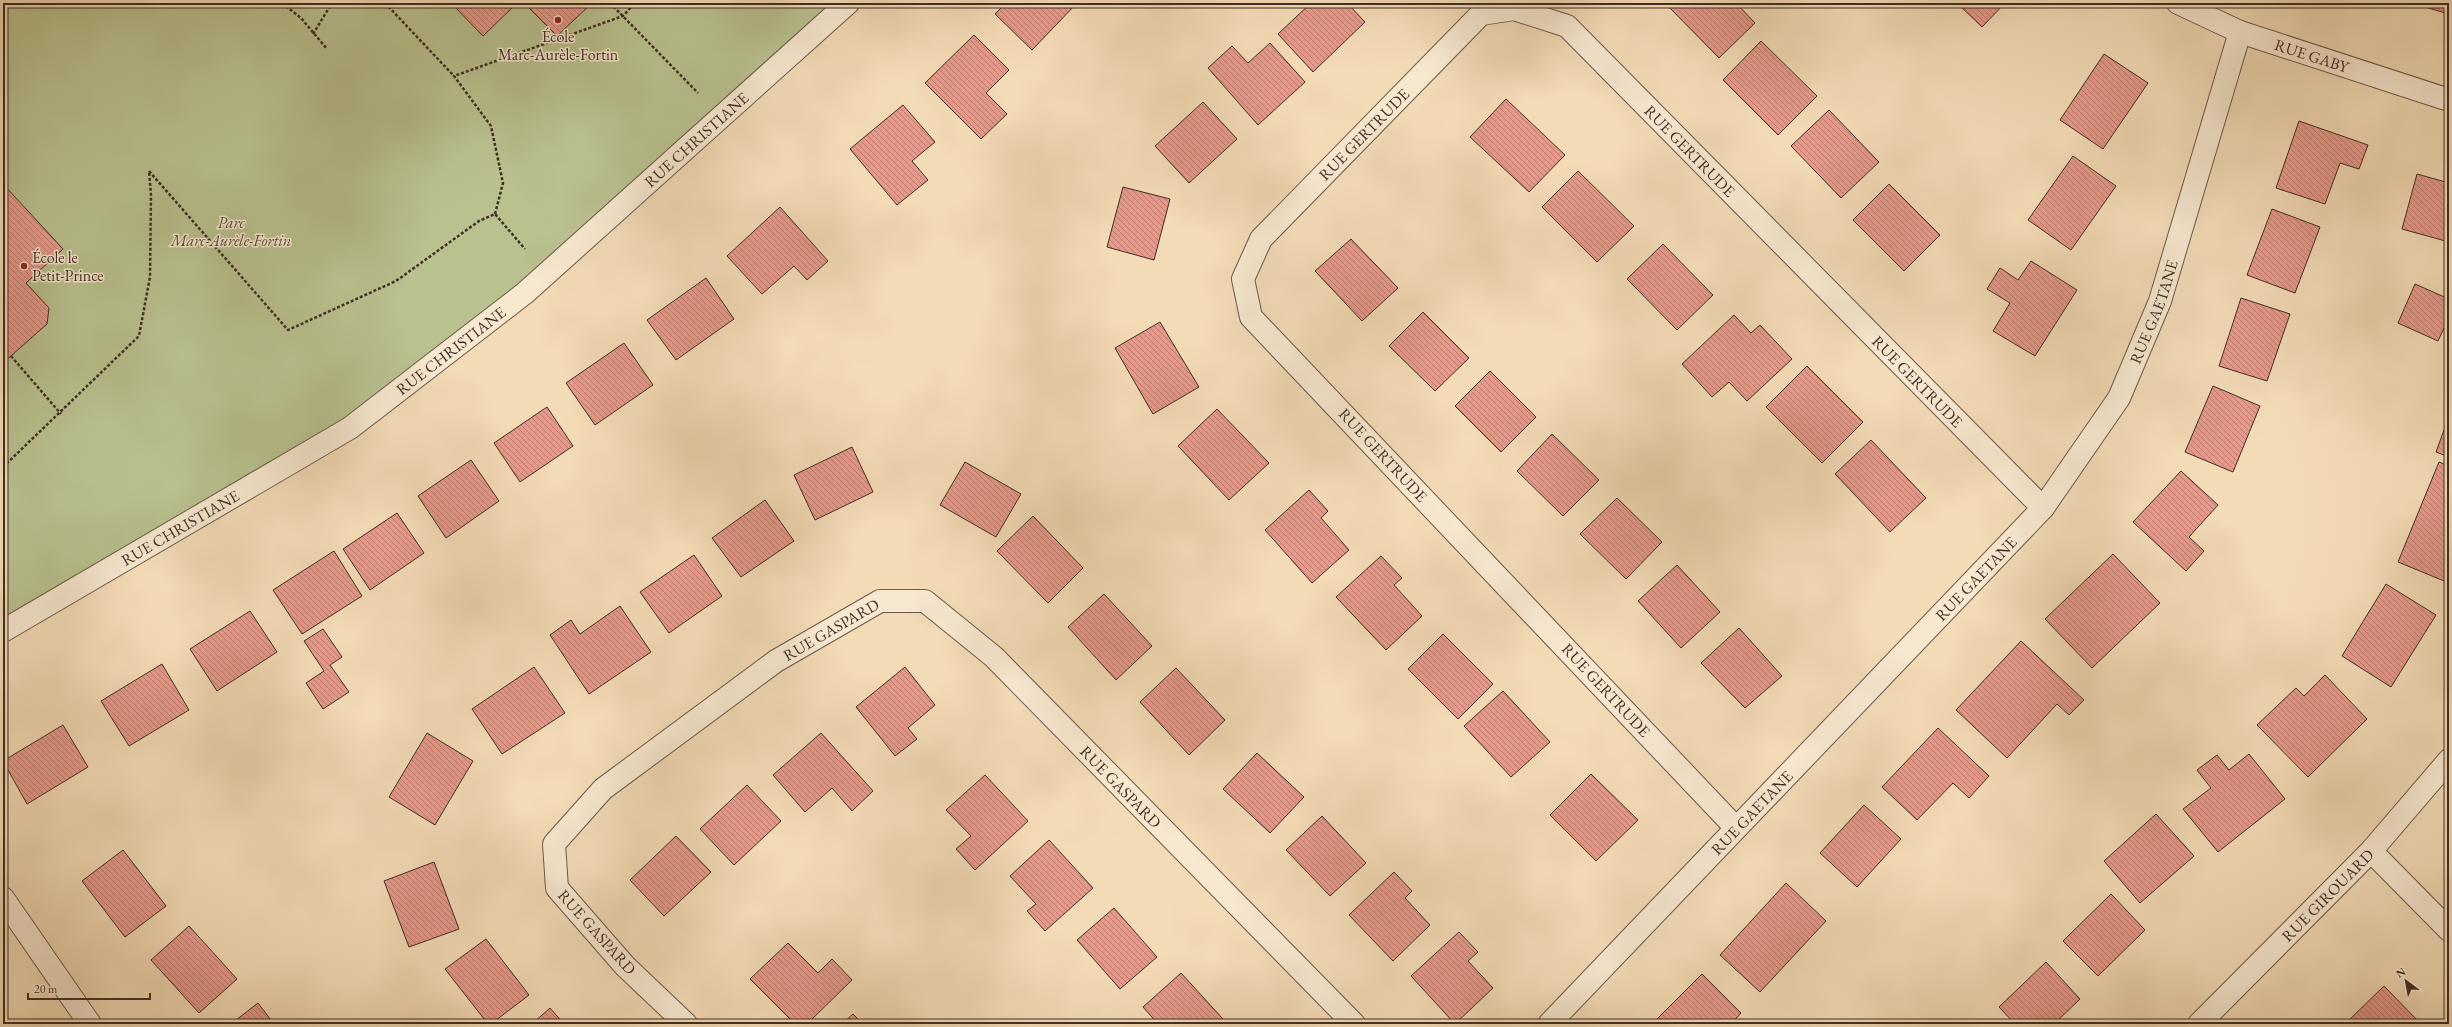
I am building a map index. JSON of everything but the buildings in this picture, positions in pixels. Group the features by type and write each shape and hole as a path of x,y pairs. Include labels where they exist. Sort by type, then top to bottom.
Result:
{"street":[{"name":"RUE CHRISTIANE","path":"3,632 350,428 525,293 848,3"},
{"name":"RUE GABY","path":"2178,3 2240,32 2449,100"},
{"name":"RUE GERTRUDE","path":"1736,828 1252,316 1243,279 1262,239 1481,14 1514,9 1567,26 2043,508"},
{"name":"RUE GAETANE","path":"1549,1024 2043,508 2119,398 2160,301 2240,32"},
{"name":"RUE GASPARD","path":"686,1024 625,966 557,888 554,844 603,789 776,661 880,601 925,601 994,657 1354,1024"},
{"name":"RUE GIROUARD","path":"2199,1024 2371,850 2449,760"},
{"path":"2371,850 2449,930"},
{"path":"3,898 90,1024"}],"path":[{"path":"282,3 301,18 327,49"},
{"path":"313,34 332,3"},
{"path":"385,3 454,76 491,126 503,183 495,214"},
{"path":"610,3 721,118"},
{"path":"454,76 623,16 635,3"},
{"path":"3,467 61,414 139,336 150,277 151,195 148,171 288,330 396,281 479,221 495,214"},
{"path":"495,214 519,243"},
{"path":"11,356 61,414"}],"green space":[{"name":"Parc Marc-Aurèle-Fortin","path":"3,3 848,3 350,428 3,631"}],"place":[{"name":"École Marc-Aurèle-Fortin","path":"558,20"},
{"name":"École le Petit-Prince","path":"24,266"}]}
